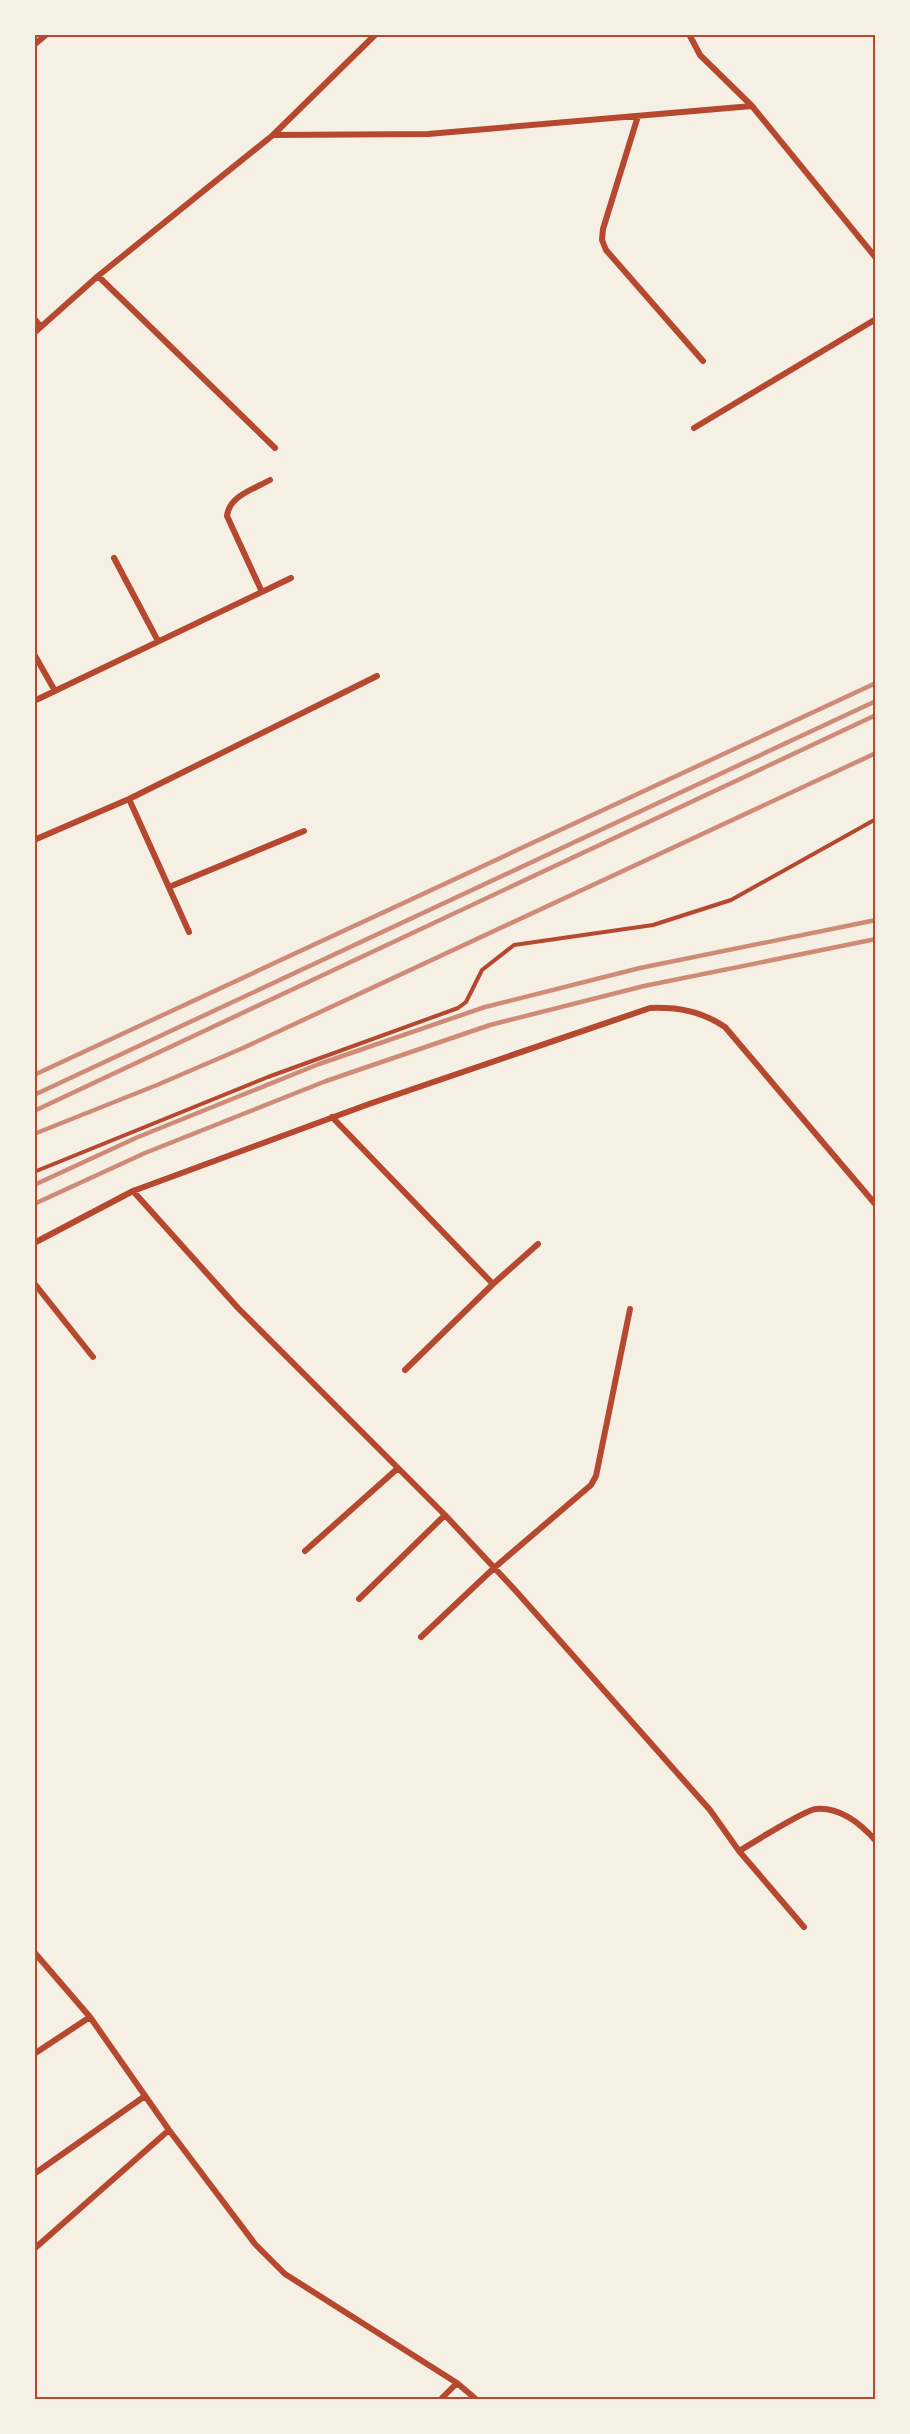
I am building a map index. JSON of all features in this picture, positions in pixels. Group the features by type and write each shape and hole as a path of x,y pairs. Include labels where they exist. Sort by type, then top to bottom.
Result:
{"street":[{"path":"34,45 47,34"},
{"path":"34,333 98,276 273,135 376,34"},
{"path":"689,34 700,55 752,106 876,258"},
{"path":"273,135 428,134 752,106"},
{"path":"638,116 603,229 602,240 606,249 704,361"},
{"path":"98,276 275,448"},
{"path":"34,318 41,327"},
{"path":"694,428 876,319"},
{"path":"262,592 227,516 234,500 270,480"},
{"path":"114,558 158,641"},
{"path":"34,701 291,578"},
{"path":"34,654 55,691"},
{"path":"34,840 129,799 377,676"},
{"path":"129,799 189,932"},
{"path":"169,887 304,831"},
{"path":"34,1243 133,1191 333,1117 650,1008 670,1007 694,1011 711,1017 725,1027 876,1205"},
{"path":"333,1117 493,1284"},
{"path":"133,1191 238,1308 445,1515 494,1568 710,1810 739,1851 804,1927"},
{"path":"405,1370 493,1284 538,1244"},
{"path":"34,1283 93,1357"},
{"path":"421,1637 494,1568 591,1485 596,1476 630,1309"},
{"path":"304,1551 397,1469"},
{"path":"359,1599 445,1515"},
{"path":"739,1851 814,1809 832,1809 846,1815 876,1841"},
{"path":"34,1952 90,2017 145,2096 255,2244 285,2274 457,2384 477,2400"},
{"path":"34,2054 90,2017"},
{"path":"34,2174 145,2096"},
{"path":"34,2249 170,2130"},
{"path":"440,2400 457,2384"}],"lane":[{"path":"34,1172 268,1077 458,1008 466,1002 482,970 514,945 652,925 731,900 876,819"}],"railway":[{"path":"34,1075 876,683"},
{"path":"34,1095 876,701"},
{"path":"34,1111 876,715"},
{"path":"34,1134 243,1048 876,753"},
{"path":"34,1185 138,1137 319,1064 485,1007 640,968 876,920"},
{"path":"34,1204 145,1153 326,1081 490,1025 644,986 876,939"}]}
